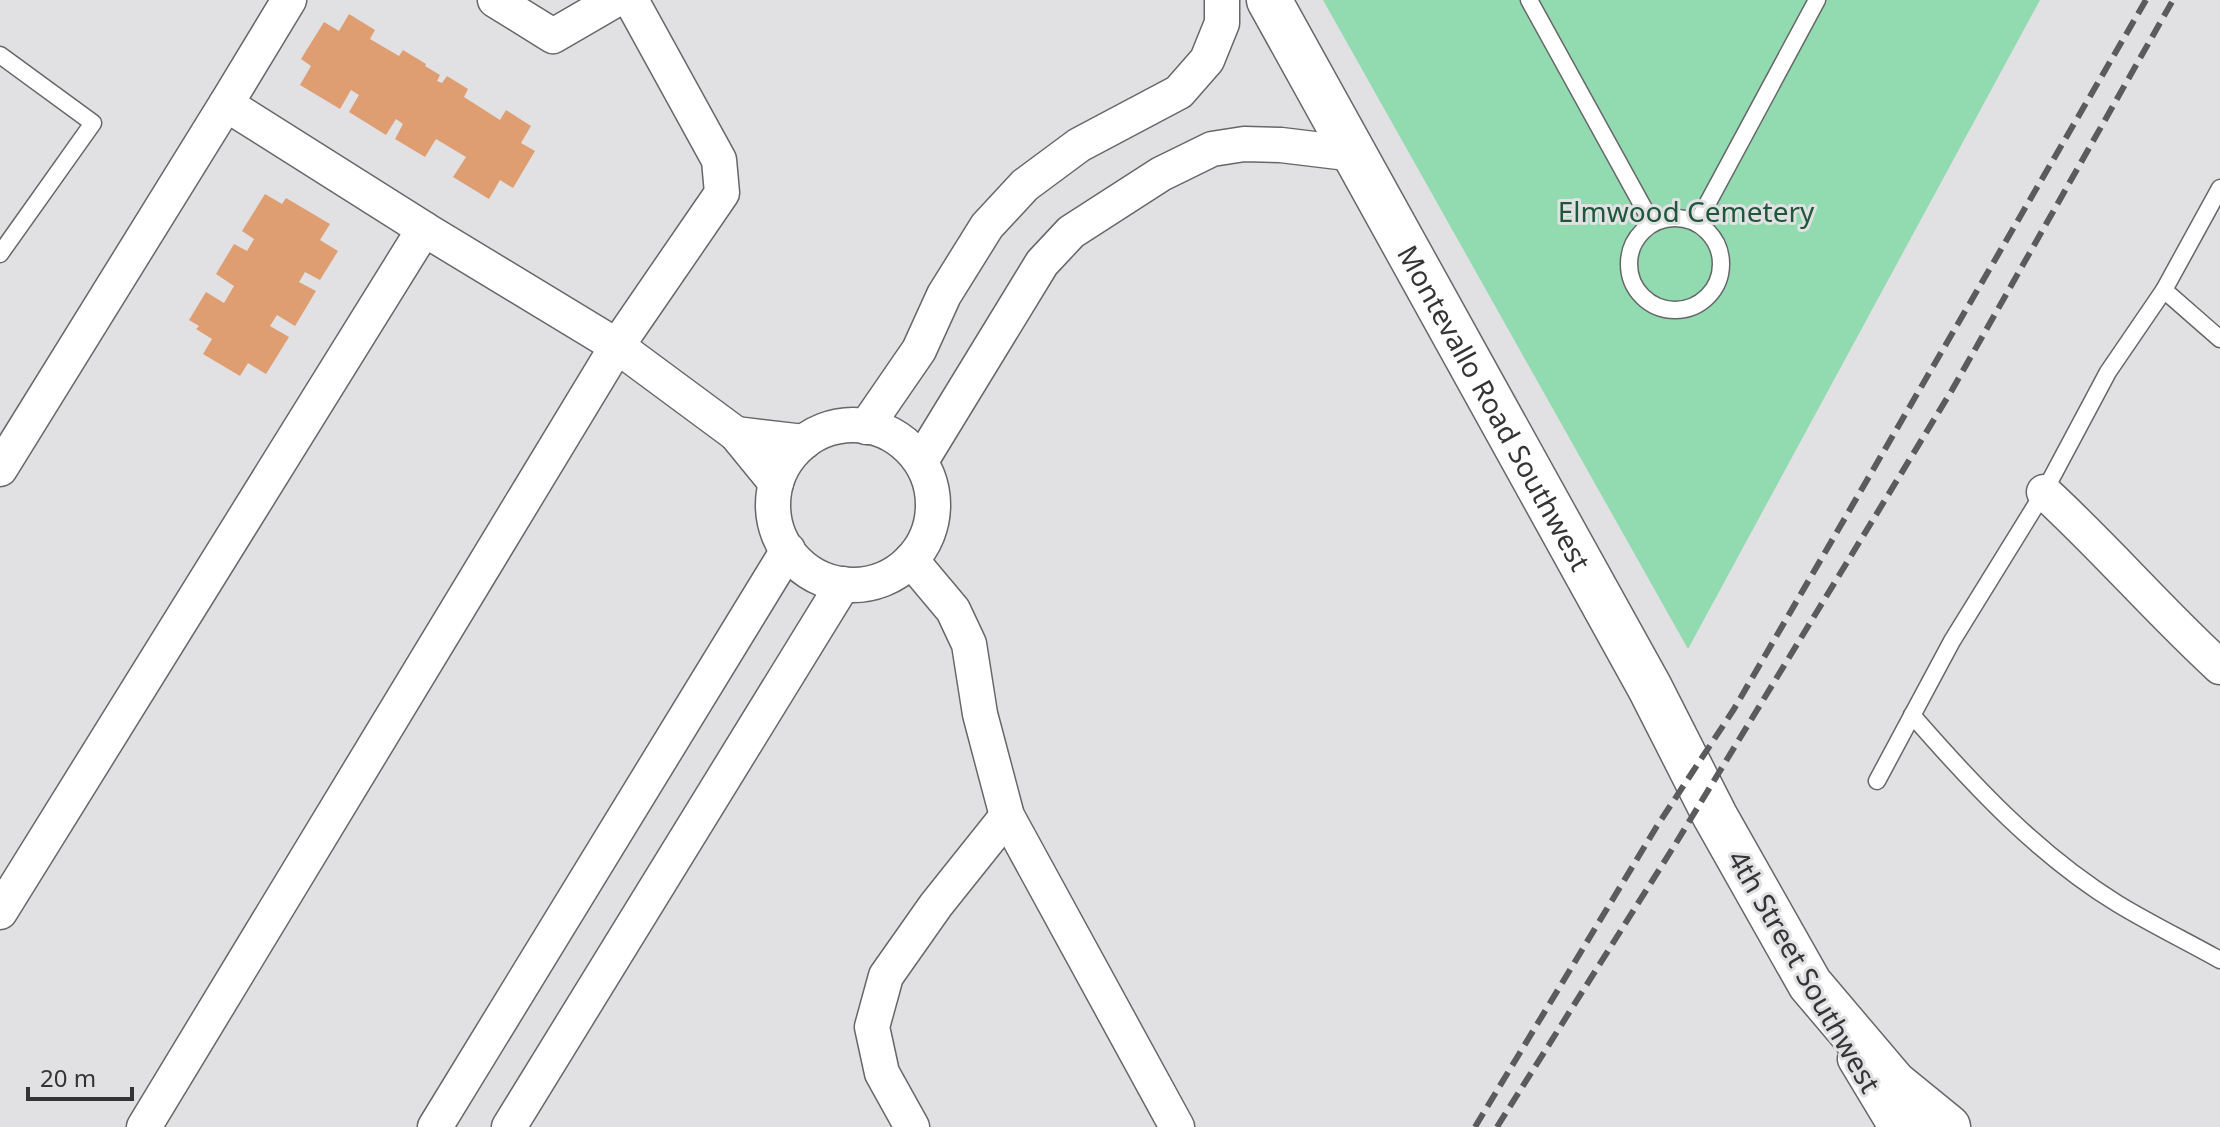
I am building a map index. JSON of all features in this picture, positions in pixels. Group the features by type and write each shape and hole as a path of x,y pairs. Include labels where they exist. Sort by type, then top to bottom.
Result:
{"main road":[{"name":"Montevallo Road Southwest","path":"1274,2 1650,688 1715,816"},
{"name":"4th Street Southwest","path":"1715,816 1810,984"},
{"path":"1810,984 1894,1083 1948,1127"}],"street":[{"path":"0,469 289,0"},
{"path":"495,0 553,36 615,0"},
{"path":"144,1127 617,346 722,193 719,160 631,0"},
{"path":"866,427 919,350 944,295 987,226 1025,185 1079,145 1179,92 1207,60 1222,23 1222,0"},
{"path":"226,104 617,346 736,434 776,483"},
{"path":"921,461 1042,263 1071,232 1161,174 1212,149 1244,144 1281,145 1355,154"},
{"path":"0,912 424,229"},
{"path":"853,425 866,427 879,429 903,442 921,461 931,486 933,512 926,538 911,560 890,576 865,584 843,584 813,574 793,558 779,535 773,509 776,483 786,460 804,442 827,429 853,425"},
{"path":"736,434 804,442"},
{"path":"2044,492 2082,526 2168,618 2220,667"},
{"path":"435,1127 788,550"},
{"path":"911,560 953,610 969,644 980,714 1007,816 1177,1127"},
{"path":"509,1127 843,584"},
{"path":"912,1127 882,1073 872,1027 886,976 936,905 1007,816"},
{"name":"4th Street Southwest","path":"1810,984 1896,1127"}],"lane":[{"path":"1529,0 1652,223"},
{"path":"1697,223 1817,0"},
{"path":"0,55 93,123 0,254"},
{"path":"1877,781 1952,641 2044,492 2108,372 2164,290 2220,188"},
{"path":"1669,218 1688,219 1704,227 1716,241 1721,258 1720,276 1711,293 1698,305 1680,310 1662,308 1646,300 1634,286 1628,269 1630,251 1638,235 1652,223 1669,218"},
{"path":"2164,290 2220,339"},
{"path":"1912,715 1971,782 2035,843 2117,903 2220,960"}],"green space":[{"name":"Elmwood Cemetery","path":"1323,0 2040,0 1688,649"}],"building":[{"path":"349,14 375,30 370,39 399,56 403,50 426,64 440,75 437,81 442,83 447,76 468,89 464,97 500,120 506,110 531,126 521,143 535,151 513,188 500,180 489,199 453,177 466,157 436,139 425,157 395,139 403,124 396,119 386,135 349,112 359,95 351,90 340,109 300,85 311,66 301,59 324,22 339,31"},
{"path":"265,194 282,204 286,198 330,224 320,240 338,251 320,280 305,272 299,282 316,291 295,326 277,315 270,326 289,337 266,374 248,363 240,376 203,354 212,339 196,329 199,326 189,320 206,292 224,303 234,286 216,274 234,244 247,251 254,239 242,231"}],"railway":[{"path":"1475,1127 1657,826 1734,709 2146,0"},
{"path":"1497,1127 1676,843 1952,390 2173,0"}]}
